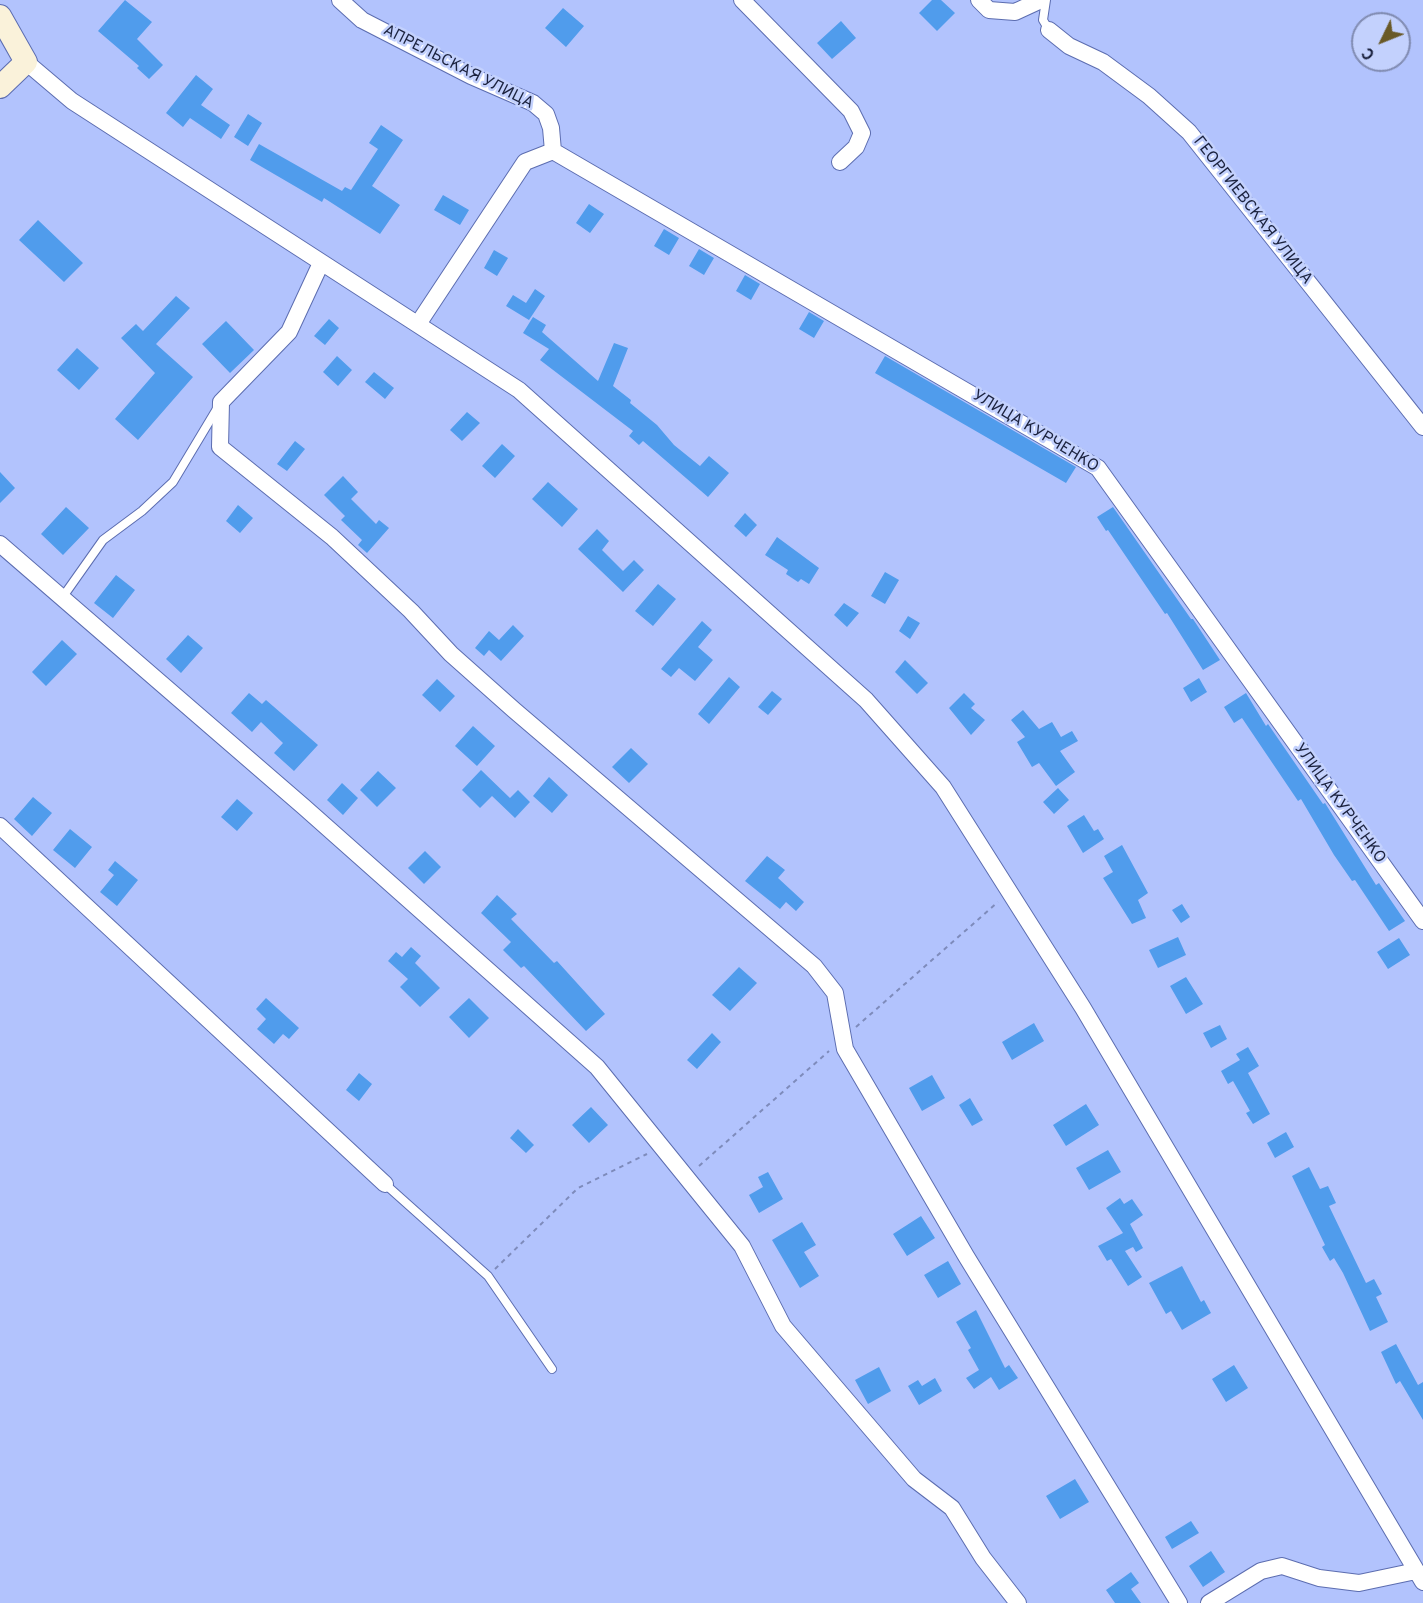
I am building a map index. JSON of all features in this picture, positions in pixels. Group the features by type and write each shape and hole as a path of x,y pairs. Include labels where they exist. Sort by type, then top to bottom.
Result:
{"main road":[{"path":"0,16 26,62 0,87"}],"street":[{"name":"АПРЕЛЬСКАЯ УЛИЦА","path":"340,0 362,20 471,76 533,103 546,114 551,128 553,151"},
{"path":"742,0 851,111 862,133 856,147 840,162"},
{"path":"979,0 989,10 1015,12 1041,0"},
{"name":"ГЕОРГИЕВСКАЯ УЛИЦА","path":"1049,30 1069,46 1103,62 1149,96 1189,132 1423,427"},
{"path":"26,62 72,100 519,390 866,700 943,787 1083,1008 1420,1577 1359,1583 1319,1578 1282,1566 1261,1571 1209,1603"},
{"path":"418,324 525,162 553,151"},
{"name":"УЛИЦА КУРЧЕНКО","path":"553,151 1098,468 1423,921"},
{"path":"321,262 289,332 221,402 220,447 332,537 411,611 451,654 814,966 835,993 845,1049 966,1256 1179,1603"},
{"path":"0,544 597,1066 742,1246 783,1326 914,1479 952,1508 983,1558 1018,1603"},
{"path":"0,826 385,1184"}],"lane":[{"path":"1046,0 1043,20 1049,30"},
{"path":"62,598 103,540 142,511 173,482 221,402"},
{"path":"385,1184 488,1276 552,1369"}],"path":[{"path":"488,1276 578,1188 663,1146"}],"building":[{"path":"125,0 152,22 137,39 163,65 149,79 137,68 139,66 98,31"},
{"path":"932,0 941,0 955,13 937,31 919,13"},
{"path":"563,8 584,26 566,47 545,28"},
{"path":"841,21 856,38 832,59 817,43"},
{"path":"196,75 213,89 201,105 230,125 221,139 190,118 183,127 166,113"},
{"path":"248,114 262,123 248,146 234,137"},
{"path":"381,125 403,140 372,186 400,205 380,234 324,198 322,202 250,160 259,144 342,191 345,187 351,190 378,149 369,143"},
{"path":"443,195 469,210 460,225 434,210"},
{"path":"589,204 604,214 590,233 576,223"},
{"path":"38,220 83,263 64,282 19,240"},
{"path":"664,229 679,238 669,255 654,246"},
{"path":"699,249 714,258 704,275 689,266"},
{"path":"494,250 508,258 497,276 484,268"},
{"path":"745,275 760,284 751,300 736,291"},
{"path":"535,289 545,296 529,320 506,306 513,295 526,303"},
{"path":"176,296 190,308 156,344 193,377 138,440 115,419 155,373 121,338 136,324 143,331"},
{"path":"809,312 824,321 814,338 799,329"},
{"path":"533,317 546,325 542,332 598,381 614,343 628,348 613,386 657,425 674,445 700,466 709,456 729,473 708,497 643,441 639,445 629,436 633,431 540,360 549,349 523,333"},
{"path":"329,319 339,328 325,345 314,336"},
{"path":"226,321 254,350 230,373 202,344"},
{"path":"77,348 99,368 79,390 57,370"},
{"path":"337,356 352,370 338,386 323,372"},
{"path":"885,356 1076,467 1066,483 875,373"},
{"path":"374,372 394,388 385,399 365,382"},
{"path":"467,412 480,423 462,441 450,430"},
{"path":"295,441 305,449 287,471 277,464"},
{"path":"502,444 515,456 495,478 482,466"},
{"path":"0,472 15,488 0,503"},
{"path":"343,476 358,492 351,499 376,524 379,520 389,528 367,553 358,545 362,540 341,520 345,516 324,495"},
{"path":"548,482 578,509 562,527 532,499"},
{"path":"238,505 253,518 240,533 226,521"},
{"path":"66,507 89,528 63,555 41,534"},
{"path":"1113,507 1220,660 1203,670 1167,613 1165,614 1097,517"},
{"path":"745,513 757,525 746,537 734,526"},
{"path":"597,529 609,541 602,550 623,571 634,560 644,570 623,592 578,549"},
{"path":"777,537 819,568 809,584 801,579 798,582 786,574 788,570 765,555"},
{"path":"885,572 899,580 885,604 871,596"},
{"path":"116,575 135,590 113,618 94,603"},
{"path":"658,584 676,599 653,626 635,611"},
{"path":"844,603 859,613 847,627 834,615"},
{"path":"908,616 920,623 910,639 899,631"},
{"path":"702,621 712,630 698,647 713,660 695,681 679,668 671,677 661,669"},
{"path":"513,625 524,636 501,661 489,650 484,656 475,648 489,631 499,640"},
{"path":"188,635 203,648 181,673 166,659"},
{"path":"62,640 77,654 46,686 32,672"},
{"path":"905,660 928,683 917,694 895,672"},
{"path":"729,677 740,687 709,724 698,714"},
{"path":"1199,678 1207,692 1191,702 1183,688"},
{"path":"437,679 455,696 440,712 422,695"},
{"path":"772,691 782,699 768,715 758,707"},
{"path":"249,693 262,704 266,700 318,745 294,771 274,753 283,743 261,722 252,732 231,713"},
{"path":"964,693 975,704 971,708 985,720 971,735 949,708"},
{"path":"1246,693 1266,726 1268,724 1323,804 1325,803 1376,885 1379,883 1405,921 1389,931 1355,880 1352,881 1334,855 1301,799 1298,801 1242,718 1234,723 1224,707"},
{"path":"1023,710 1039,729 1052,722 1061,737 1072,731 1078,741 1060,751 1075,772 1056,786 1039,763 1032,767 1017,742 1025,737 1011,720"},
{"path":"473,726 495,746 477,766 455,746"},
{"path":"631,748 648,764 629,783 612,767"},
{"path":"481,770 510,798 518,790 530,802 515,818 492,796 480,808 462,790"},
{"path":"378,771 396,788 377,807 360,790"},
{"path":"549,777 568,795 552,813 533,796"},
{"path":"342,783 358,798 343,815 327,800"},
{"path":"1058,788 1069,800 1054,814 1043,802"},
{"path":"33,797 52,813 32,836 14,819"},
{"path":"237,799 253,813 237,831 221,817"},
{"path":"1084,815 1094,831 1098,829 1104,839 1083,853 1067,826"},
{"path":"70,829 92,847 75,868 53,850"},
{"path":"1122,845 1148,893 1138,900 1146,918 1132,924 1103,878 1113,872 1104,856"},
{"path":"425,851 441,867 424,884 408,868"},
{"path":"767,856 785,870 778,878 804,902 796,911 786,902 780,909 745,881"},
{"path":"115,861 138,880 117,906 100,892 114,875 108,870"},
{"path":"497,895 517,914 511,919 554,963 557,961 605,1014 586,1031 524,966 521,968 503,950 511,942 481,913"},
{"path":"1182,904 1190,917 1181,923 1172,910"},
{"path":"1178,937 1186,955 1158,968 1149,950"},
{"path":"1399,938 1410,955 1388,969 1377,952"},
{"path":"411,947 421,956 415,963 440,988 420,1007 400,987 408,979 388,961 396,952 402,957"},
{"path":"739,967 757,983 730,1011 712,995"},
{"path":"1186,977 1203,1004 1186,1014 1170,986"},
{"path":"266,998 299,1028 289,1039 283,1034 274,1044 257,1029 266,1019 256,1009"},
{"path":"469,998 489,1018 469,1038 449,1017"},
{"path":"1034,1023 1044,1041 1012,1060 1002,1042"},
{"path":"1220,1025 1227,1039 1211,1048 1203,1033"},
{"path":"712,1033 721,1042 697,1069 687,1060"},
{"path":"1248,1047 1259,1066 1248,1073 1270,1114 1253,1124 1246,1113 1250,1111 1233,1081 1228,1084 1221,1071 1240,1060 1236,1054"},
{"path":"359,1073 372,1084 359,1101 346,1090"},
{"path":"932,1075 945,1098 922,1111 909,1088"},
{"path":"970,1098 983,1120 972,1126 959,1105"},
{"path":"1086,1104 1099,1125 1066,1146 1053,1125"},
{"path":"591,1107 608,1125 589,1143 572,1125"},
{"path":"518,1129 534,1145 526,1153 510,1138"},
{"path":"1286,1132 1294,1147 1275,1158 1267,1143"},
{"path":"1108,1150 1121,1172 1089,1190 1076,1168"},
{"path":"1309,1167 1320,1189 1328,1186 1336,1203 1329,1206 1366,1283 1374,1279 1382,1294 1376,1297 1388,1322 1370,1331 1343,1273 1334,1258 1330,1261 1322,1247 1325,1245 1292,1176"},
{"path":"768,1172 783,1199 759,1213 749,1195 763,1187 758,1177"},
{"path":"1120,1198 1124,1204 1132,1199 1143,1215 1130,1224 1143,1248 1136,1252 1133,1247 1125,1251 1142,1277 1128,1286 1111,1259 1107,1261 1098,1246 1123,1233 1106,1208"},
{"path":"921,1216 935,1238 907,1256 893,1234"},
{"path":"802,1222 816,1245 804,1252 819,1276 800,1288 772,1240"},
{"path":"948,1261 961,1284 938,1298 924,1275"},
{"path":"1182,1266 1201,1302 1204,1300 1211,1313 1182,1330 1171,1311 1166,1314 1149,1283"},
{"path":"976,1310 1005,1368 1009,1365 1018,1378 999,1390 991,1377 974,1389 966,1378 979,1370 968,1350 971,1348 956,1322"},
{"path":"1396,1344 1418,1385 1423,1382 1423,1420 1400,1381 1396,1384 1381,1352"},
{"path":"1234,1365 1248,1388 1226,1402 1212,1379"},
{"path":"879,1367 891,1391 868,1404 855,1380"},
{"path":"935,1378 942,1391 919,1405 908,1386 918,1380 922,1386"},
{"path":"1075,1479 1089,1502 1060,1519 1046,1496"},
{"path":"1191,1521 1199,1533 1172,1549 1165,1537"},
{"path":"1211,1551 1225,1572 1203,1587 1189,1566"},
{"path":"1131,1572 1139,1583 1131,1589 1141,1603 1115,1603 1106,1590"}]}
